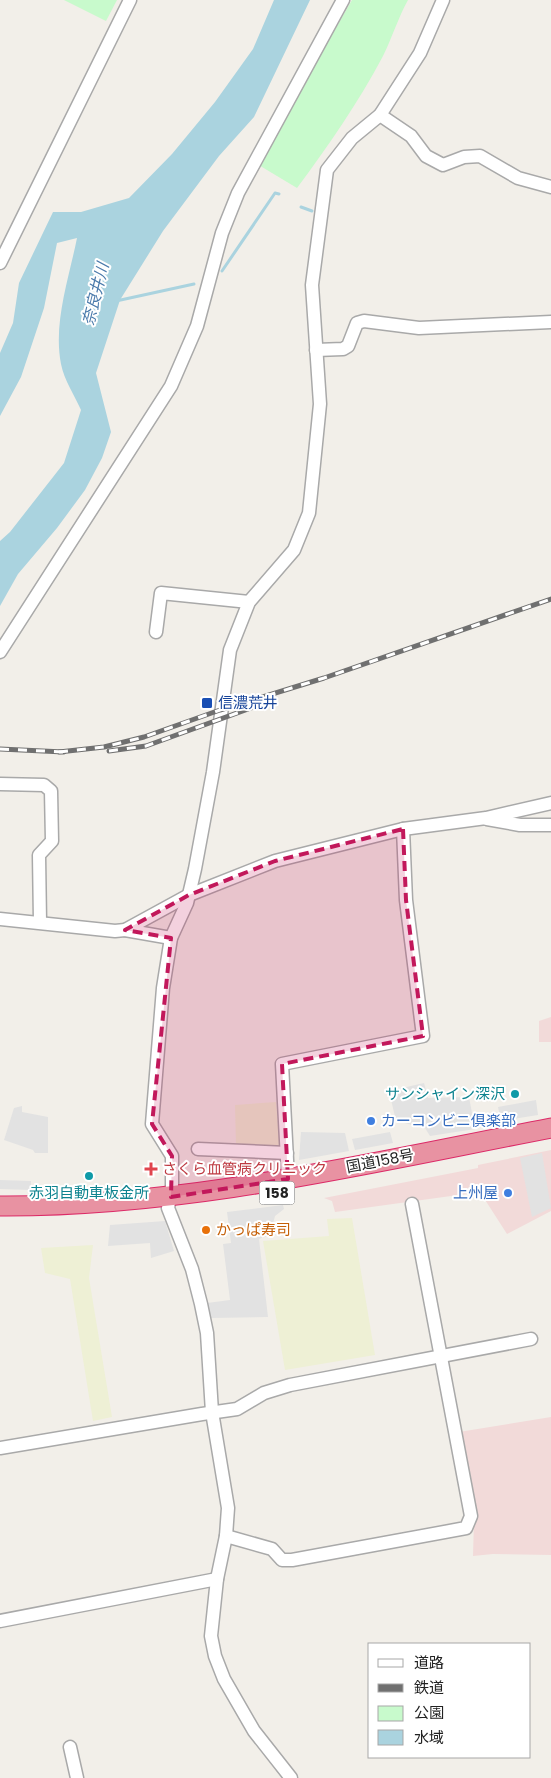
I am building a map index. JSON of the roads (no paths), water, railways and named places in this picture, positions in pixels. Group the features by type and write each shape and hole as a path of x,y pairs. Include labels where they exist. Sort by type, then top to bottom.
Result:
{"highway":[{"name":"国道158号","path":"0,1206 170,1203 551,1128"},
{"name":"国道158号","path":"0,1218 94,1214 170,1203 297,1190 551,1141"}],"street":[{"path":"0,263 130,0"},
{"path":"0,652 171,386 197,326 222,233 238,193 343,0"},
{"path":"291,1778 254,1730 224,1679 215,1656 211,1636 217,1579 226,1536 228,1508 212,1412 207,1333 202,1304 170,1203 172,1156 152,1124 163,988 171,938 189,895 213,772 230,650 249,602 294,550 309,513 320,404 312,285 328,170 352,138 380,115 420,53 443,0"},
{"path":"380,115 411,136 426,156 443,165 464,158 480,156 518,178 551,186"},
{"path":"316,350 343,349 348,346 357,322 364,321 419,328 551,322"},
{"path":"156,632 161,593 249,602"},
{"path":"0,784 44,785 51,791 52,841 39,855 40,922"},
{"path":"126,930 189,895 275,861 403,829 486,818 551,803"},
{"path":"486,818 493,822 520,826 551,825"},
{"path":"288,1179 282,1064 423,1036 406,900 403,829"},
{"path":"0,919 115,931 126,930 171,938"},
{"path":"198,1149 286,1152"},
{"path":"226,1536 272,1549 282,1560 292,1560 466,1528 471,1516 412,1204"},
{"path":"0,1448 237,1409 264,1392 290,1385 531,1338"},
{"path":"0,1621 217,1579"},
{"path":"70,1747 77,1778"}],"water":[{"name":"奈良井川","path":"274,0 310,0 254,117 219,156 163,231 120,300 96,373 111,432 102,458 85,490 57,528 18,574 0,606 0,541 10,532 64,463 81,410 65,376 59,348 60,317 77,238 57,243 44,308 21,377 0,416 0,353 13,323 19,283 53,212 81,212 129,198 172,154 215,102 253,49"}],"waterway":[{"path":"222,271 275,193 279,194"},
{"path":"301,207 312,211"},
{"path":"116,301 194,284"}],"railway":[{"path":"59,752 104,747 144,737 220,710 324,678 551,599"},
{"path":"109,751 146,746 262,704"},
{"path":"0,749 64,752"}],"place":[{"name":"信濃荒井","path":"207,703"},
{"name":"サンシャイン深沢","path":"515,1094"},
{"name":"カーコンビニ倶楽部","path":"371,1121"},
{"name":"さくら血管病クリニック","path":"151,1169"},
{"name":"赤羽自動車板金所","path":"89,1176"},
{"name":"上州屋","path":"508,1193"},
{"name":"かっぱ寿司","path":"206,1230"}]}
